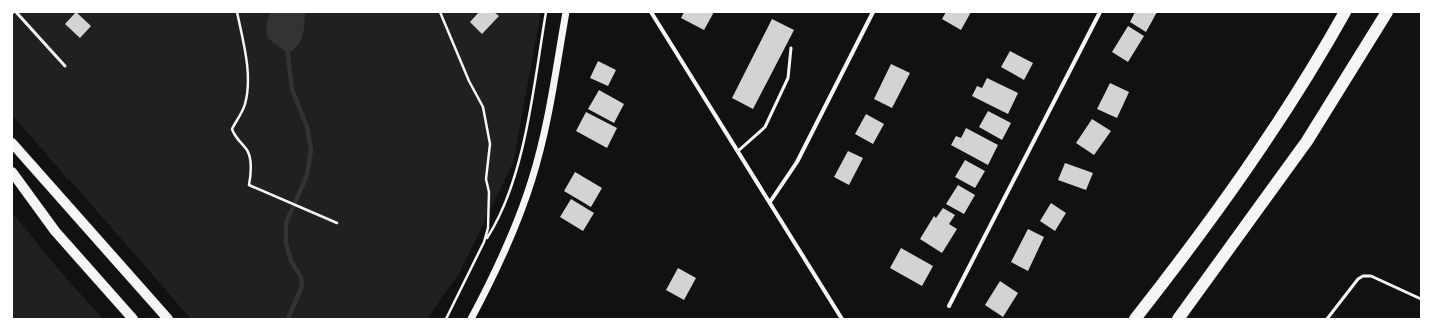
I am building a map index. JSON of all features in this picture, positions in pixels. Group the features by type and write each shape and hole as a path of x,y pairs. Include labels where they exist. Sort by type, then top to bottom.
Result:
{"highway":[{"path":"1135,319 1260,151 1294,99 1345,12"},
{"path":"1178,319 1307,141 1387,12"}],"main road":[{"path":"12,143 168,319"},
{"path":"12,172 55,231 132,319"}],"street":[{"path":"471,319 498,269 532,179 546,123 566,12"},
{"path":"651,12 842,319"},
{"path":"770,202 796,162 873,12"},
{"path":"949,306 1100,12"}],"lane":[{"path":"16,12 65,66"},
{"path":"738,151 765,127 788,78 791,48"},
{"path":"1327,319 1358,279 1363,276 1371,276 1421,300"}],"path":[{"path":"238,12 246,62 248,87 245,105 232,129 234,136 248,151 251,162 249,185 338,223"},
{"path":"440,12 469,81 483,107 487,125 490,144 486,179 489,192 489,208 488,228 484,242"},
{"path":"446,319 484,242 497,222 521,151 546,12"}],"shaded area":[{"path":"12,12 541,12 513,163 460,272 427,319 191,319 69,179 67,180 61,171 12,115"},
{"path":"271,12 305,12 304,30 301,41 294,50 288,53 272,42 267,36 266,30 268,18"},
{"path":"12,212 59,270 103,319 12,319"}],"building":[{"path":"76,12 91,26 80,38 65,24"},
{"path":"479,12 494,12 499,16 482,34 470,22"},
{"path":"684,12 714,12 704,30 681,18"},
{"path":"946,12 971,12 961,30 942,19"},
{"path":"1135,12 1157,12 1146,32 1130,22"},
{"path":"772,19 794,30 753,109 732,98"},
{"path":"1128,26 1144,36 1128,62 1112,52"},
{"path":"1010,51 1033,63 1024,80 1001,67"},
{"path":"598,61 616,70 608,86 590,78"},
{"path":"891,64 910,73 892,108 874,99"},
{"path":"987,78 1018,93 1008,114 972,96 977,86 982,88"},
{"path":"1110,83 1129,92 1117,118 1097,109"},
{"path":"599,90 624,104 614,123 588,109"},
{"path":"988,111 1011,123 1002,140 979,127"},
{"path":"586,112 617,128 607,148 576,131"},
{"path":"866,114 884,124 873,144 855,134"},
{"path":"1092,119 1111,131 1094,155 1076,143"},
{"path":"966,128 998,145 988,165 951,145 956,136 961,138"},
{"path":"848,151 863,158 849,185 834,177"},
{"path":"965,160 985,171 975,188 955,177"},
{"path":"1065,163 1093,173 1086,190 1058,180"},
{"path":"575,172 602,188 591,207 564,191"},
{"path":"958,185 975,195 964,214 946,204"},
{"path":"571,199 594,213 583,231 560,217"},
{"path":"1051,203 1066,213 1055,231 1040,221"},
{"path":"943,208 955,215 949,224 957,229 942,253 920,239 934,216 936,218"},
{"path":"1028,229 1044,237 1028,271 1011,262"},
{"path":"901,248 933,266 922,286 890,268"},
{"path":"678,268 696,278 684,300 666,290"},
{"path":"1000,281 1018,293 1003,317 985,305"}],"waterway":[{"path":"287,47 292,89 307,127 311,150 307,175 286,223 286,243 291,261 301,277 302,286 288,319"}]}
